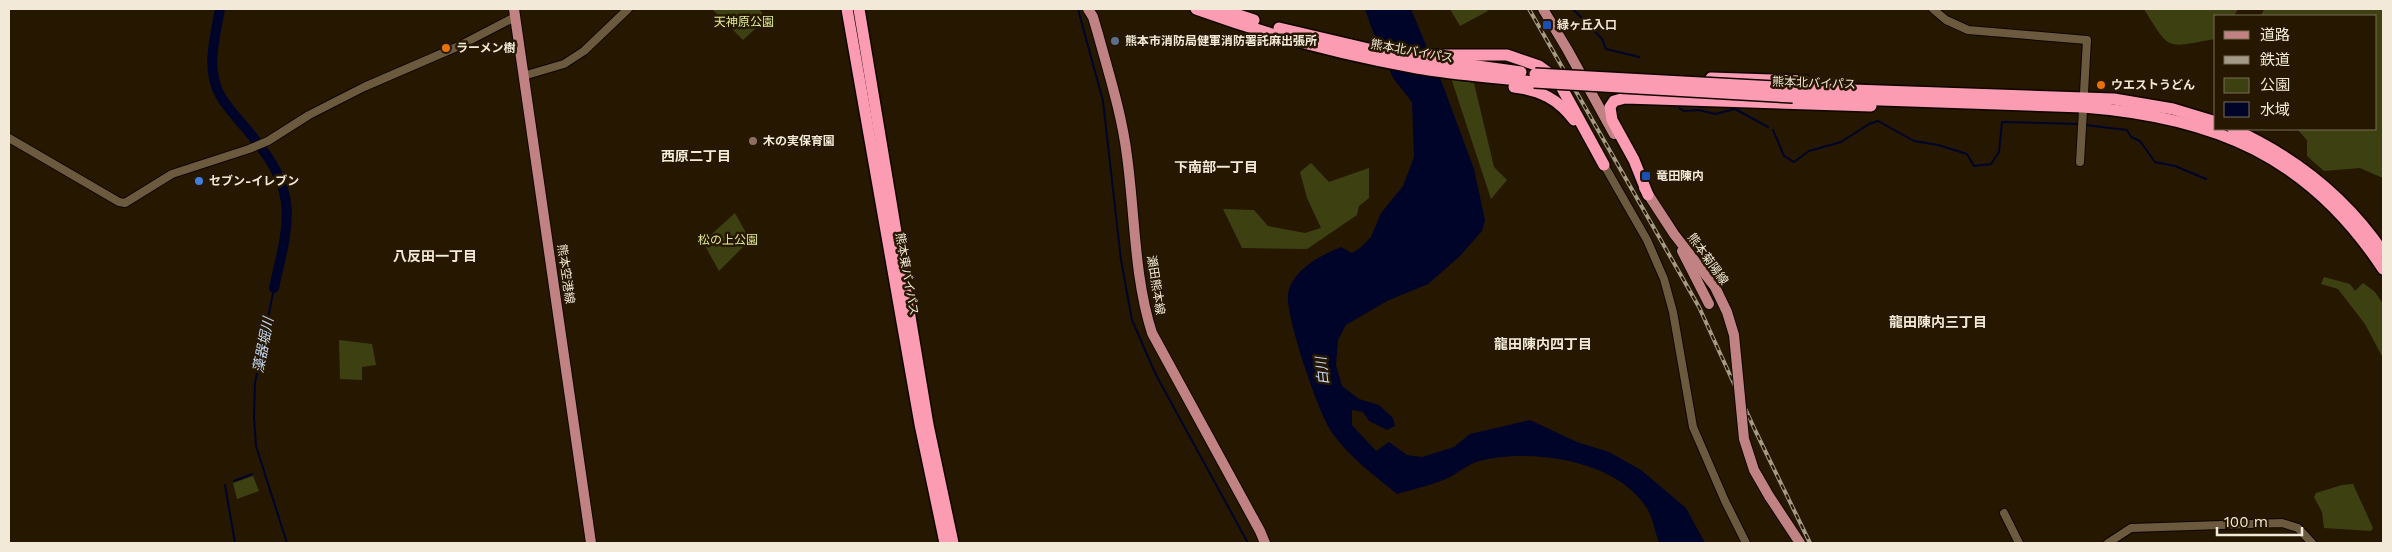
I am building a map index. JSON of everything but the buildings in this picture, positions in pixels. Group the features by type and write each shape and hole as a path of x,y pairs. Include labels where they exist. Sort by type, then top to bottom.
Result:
{"highway":[{"name":"熊本東バイパス","path":"847,9 907,356 945,543"},
{"name":"熊本東バイパス","path":"859,9 928,425 953,543"},
{"name":"熊本北バイパス","path":"1196,9 1418,68 1477,75 2025,104 2083,103 2114,99 2173,109 2214,121"},
{"name":"熊本北バイパス","path":"1220,9 1295,36 1390,54 1477,75"},
{"path":"1390,54 1491,54 1507,55 1530,61 1557,79 1604,165"},
{"path":"1579,72 1845,83 1894,86 1919,91"},
{"path":"1477,75 1533,90 1557,102 1568,113 1598,159 1604,165"},
{"name":"熊本北バイパス","path":"1793,92 1919,91 2083,103 2193,124 2249,146 2280,163 2321,195 2354,229 2383,269"},
{"path":"1648,195 1634,160 1612,120 1610,107 1614,101 1625,98 1979,109 2025,104"},
{"path":"2234,130 2274,149 2316,179 2347,207 2383,252"}],"main road":[{"name":"瀬田熊本線","path":"1088,9 1096,25 1127,153 1141,286 1146,315 1152,333 1260,531 1264,543"},
{"name":"熊本菊陽線","path":"1542,9 1648,195 1674,234 1714,287 1727,312 1734,335 1742,426 1749,458 1769,496 1800,543"},
{"name":"熊本空港線","path":"514,13 591,543"},
{"path":"1674,234 1710,304"}],"street":[{"path":"523,76 554,68 578,55 628,9"},
{"path":"1933,9 1946,20 1968,30 2087,40 2080,162"},
{"path":"9,138 118,202 125,203 172,174 262,144 309,115 364,87 459,46 514,13"},
{"path":"1604,165 1647,240 1664,279 1673,312 1693,427 1724,501 1746,543"},
{"path":"2004,513 2019,543"},
{"path":"2108,543 2131,528 2282,523 2298,528 2312,543"}],"green space":[{"name":"天神原公園","path":"712,9 759,9 767,18 743,40"},
{"path":"1450,9 1486,9 1488,11 1460,26"},
{"path":"2144,9 2238,9 2235,15 2214,15 2214,39 2178,45 2171,44 2165,40"},
{"path":"2264,9 2383,9 2383,178 2360,168 2324,171 2307,156 2307,140 2298,130 2377,130 2377,15 2261,15"},
{"path":"1451,78 1474,83 1494,167 1507,180 1491,199"},
{"path":"1311,163 1329,182 1369,168 1369,198 1359,206 1357,215 1307,249 1242,248 1223,209 1254,210 1268,226 1305,233 1321,228 1307,198 1300,172"},
{"name":"松の上公園","path":"735,213 750,240 719,271 703,242"},
{"path":"2324,277 2350,284 2355,291 2363,283 2375,292 2383,304 2383,358 2365,324 2338,289 2321,284"},
{"path":"339,340 372,344 376,365 362,367 362,380 340,379"},
{"path":"253,476 259,491 237,499 233,483"},
{"path":"2353,484 2373,528 2371,531 2324,528 2322,512 2314,497 2316,493 2342,485"}],"water":[{"name":"白川","path":"1365,9 1411,9 1444,88 1474,169 1485,220 1482,231 1460,256 1428,284 1387,301 1346,325 1338,340 1336,365 1342,386 1359,399 1379,405 1393,418 1395,426 1387,430 1369,421 1363,412 1352,410 1352,425 1376,451 1389,442 1407,455 1422,457 1454,447 1470,434 1530,420 1577,442 1609,452 1641,470 1686,508 1705,543 1659,543 1646,507 1632,491 1614,478 1593,468 1570,461 1522,456 1500,457 1479,461 1452,476 1430,485 1397,494 1355,459 1333,434 1327,424 1304,365 1288,305 1288,294 1295,278 1308,264 1341,247 1352,253 1371,237 1381,213 1403,186 1414,157 1412,102 1393,78"}],"waterway":[{"name":"藻器堀川","path":"220,9 214,42 213,76 221,97 256,141"},
{"path":"1078,9 1103,101 1121,260 1132,320 1156,375 1248,543"},
{"path":"1573,9 1602,39 1606,49 1639,57"},
{"path":"1679,108 1684,111 1699,110 1715,114 1735,109 1768,127"},
{"path":"1773,130 1784,156 1794,162 1809,151 1841,142 1869,124 1878,121 1914,141 1938,145 1967,154 1974,166 1991,164 1999,152 2002,122 2080,124"},
{"path":"2085,125 2127,130 2131,137 2140,141 2155,162 2175,166 2206,179"},
{"name":"藻器堀川","path":"262,149 274,167 282,184 286,200 287,216 283,250 274,288"},
{"name":"藻器堀川","path":"274,288 255,383 254,417 256,446 287,543"},
{"path":"234,481 252,474"},
{"path":"225,485 235,543"}],"railway":[{"path":"1529,9 1699,307 1755,430 1810,543"}],"place":[{"name":"緑ヶ丘入口","path":"1547,25"},
{"name":"熊本市消防局健軍消防署託麻出張所","path":"1115,41"},
{"name":"ラーメン樹","path":"446,48"},
{"name":"ウエストうどん","path":"2101,85"},
{"name":"木の実保育園","path":"753,141"},
{"name":"竜田陳内","path":"1646,176"},
{"name":"セブン-イレブン","path":"199,181"}],"district":[{"name":"西原二丁目","path":"696,156"},
{"name":"下南部一丁目","path":"1216,167"},
{"name":"八反田一丁目","path":"435,256"},
{"name":"龍田陳内三丁目","path":"1938,322"},
{"name":"龍田陳内四丁目","path":"1543,344"}]}
